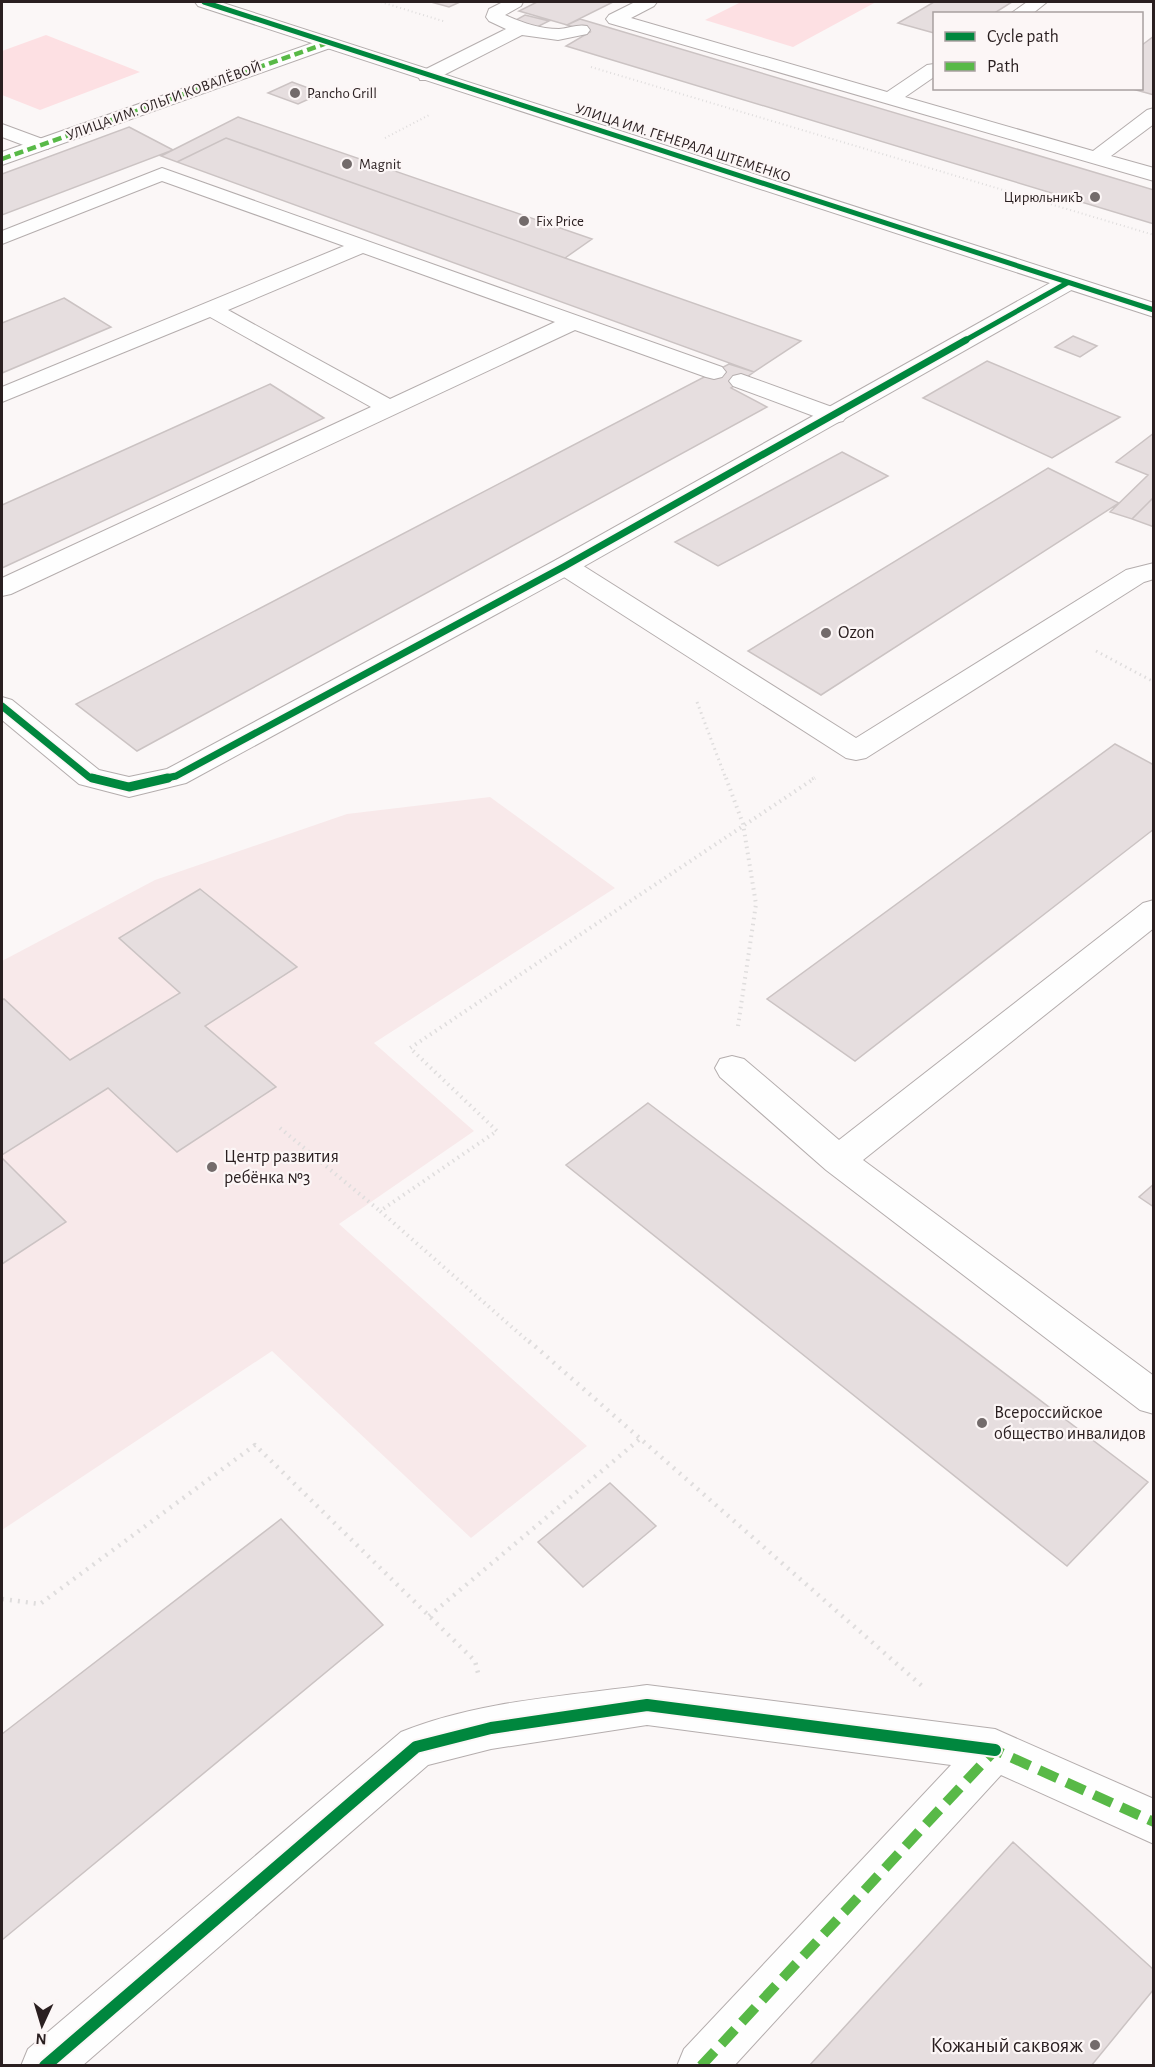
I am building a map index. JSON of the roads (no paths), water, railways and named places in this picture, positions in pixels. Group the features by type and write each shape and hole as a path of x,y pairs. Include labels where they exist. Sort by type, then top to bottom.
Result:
{"street":[{"name":"УЛИЦА ИМ. ГЕНЕРАЛА ШТЕМЕНКО","path":"204,2 1154,310"},
{"path":"515,2 495,13 495,17 520,29 545,35 564,34 598,24 648,2"},
{"path":"1022,12 1038,2"},
{"path":"598,24 888,99 1154,175"},
{"path":"428,75 520,29"},
{"name":"УЛИЦА ИМ. ОЛЬГИ КОВАЛЁВОЙ","path":"2,159 327,43"},
{"path":"888,99 933,70"},
{"path":"1095,158 1154,114"},
{"path":"2,130 41,145"},
{"path":"2,238 162,174 714,372"},
{"path":"2,395 363,246"},
{"path":"2,706 89,777 129,787 176,776 565,566 835,416 1067,283"},
{"path":"211,309 390,408"},
{"path":"2,588 574,322"},
{"path":"741,381 835,416"},
{"path":"565,566 671,631 856,752 1135,576 1154,571"},
{"path":"837,1160 1154,911"},
{"path":"732,1068 837,1160 1154,1398"},
{"path":"45,2066 416,1747 491,1728 647,1706 995,1750 1154,1822"},
{"path":"701,2066 995,1750"}],"place":[{"name":"Pancho Grill","path":"295,93"},
{"name":"Magnit","path":"347,164"},
{"name":"ЦирюльникЪ","path":"1095,197"},
{"name":"Fix Price","path":"524,221"},
{"name":"Ozon","path":"826,633"},
{"name":"Центр развития ребёнка №3","path":"212,1167"},
{"name":"Всероссийское общество инвалидов","path":"982,1423"},
{"name":"Кожаный саквояж","path":"1095,2045"}]}
